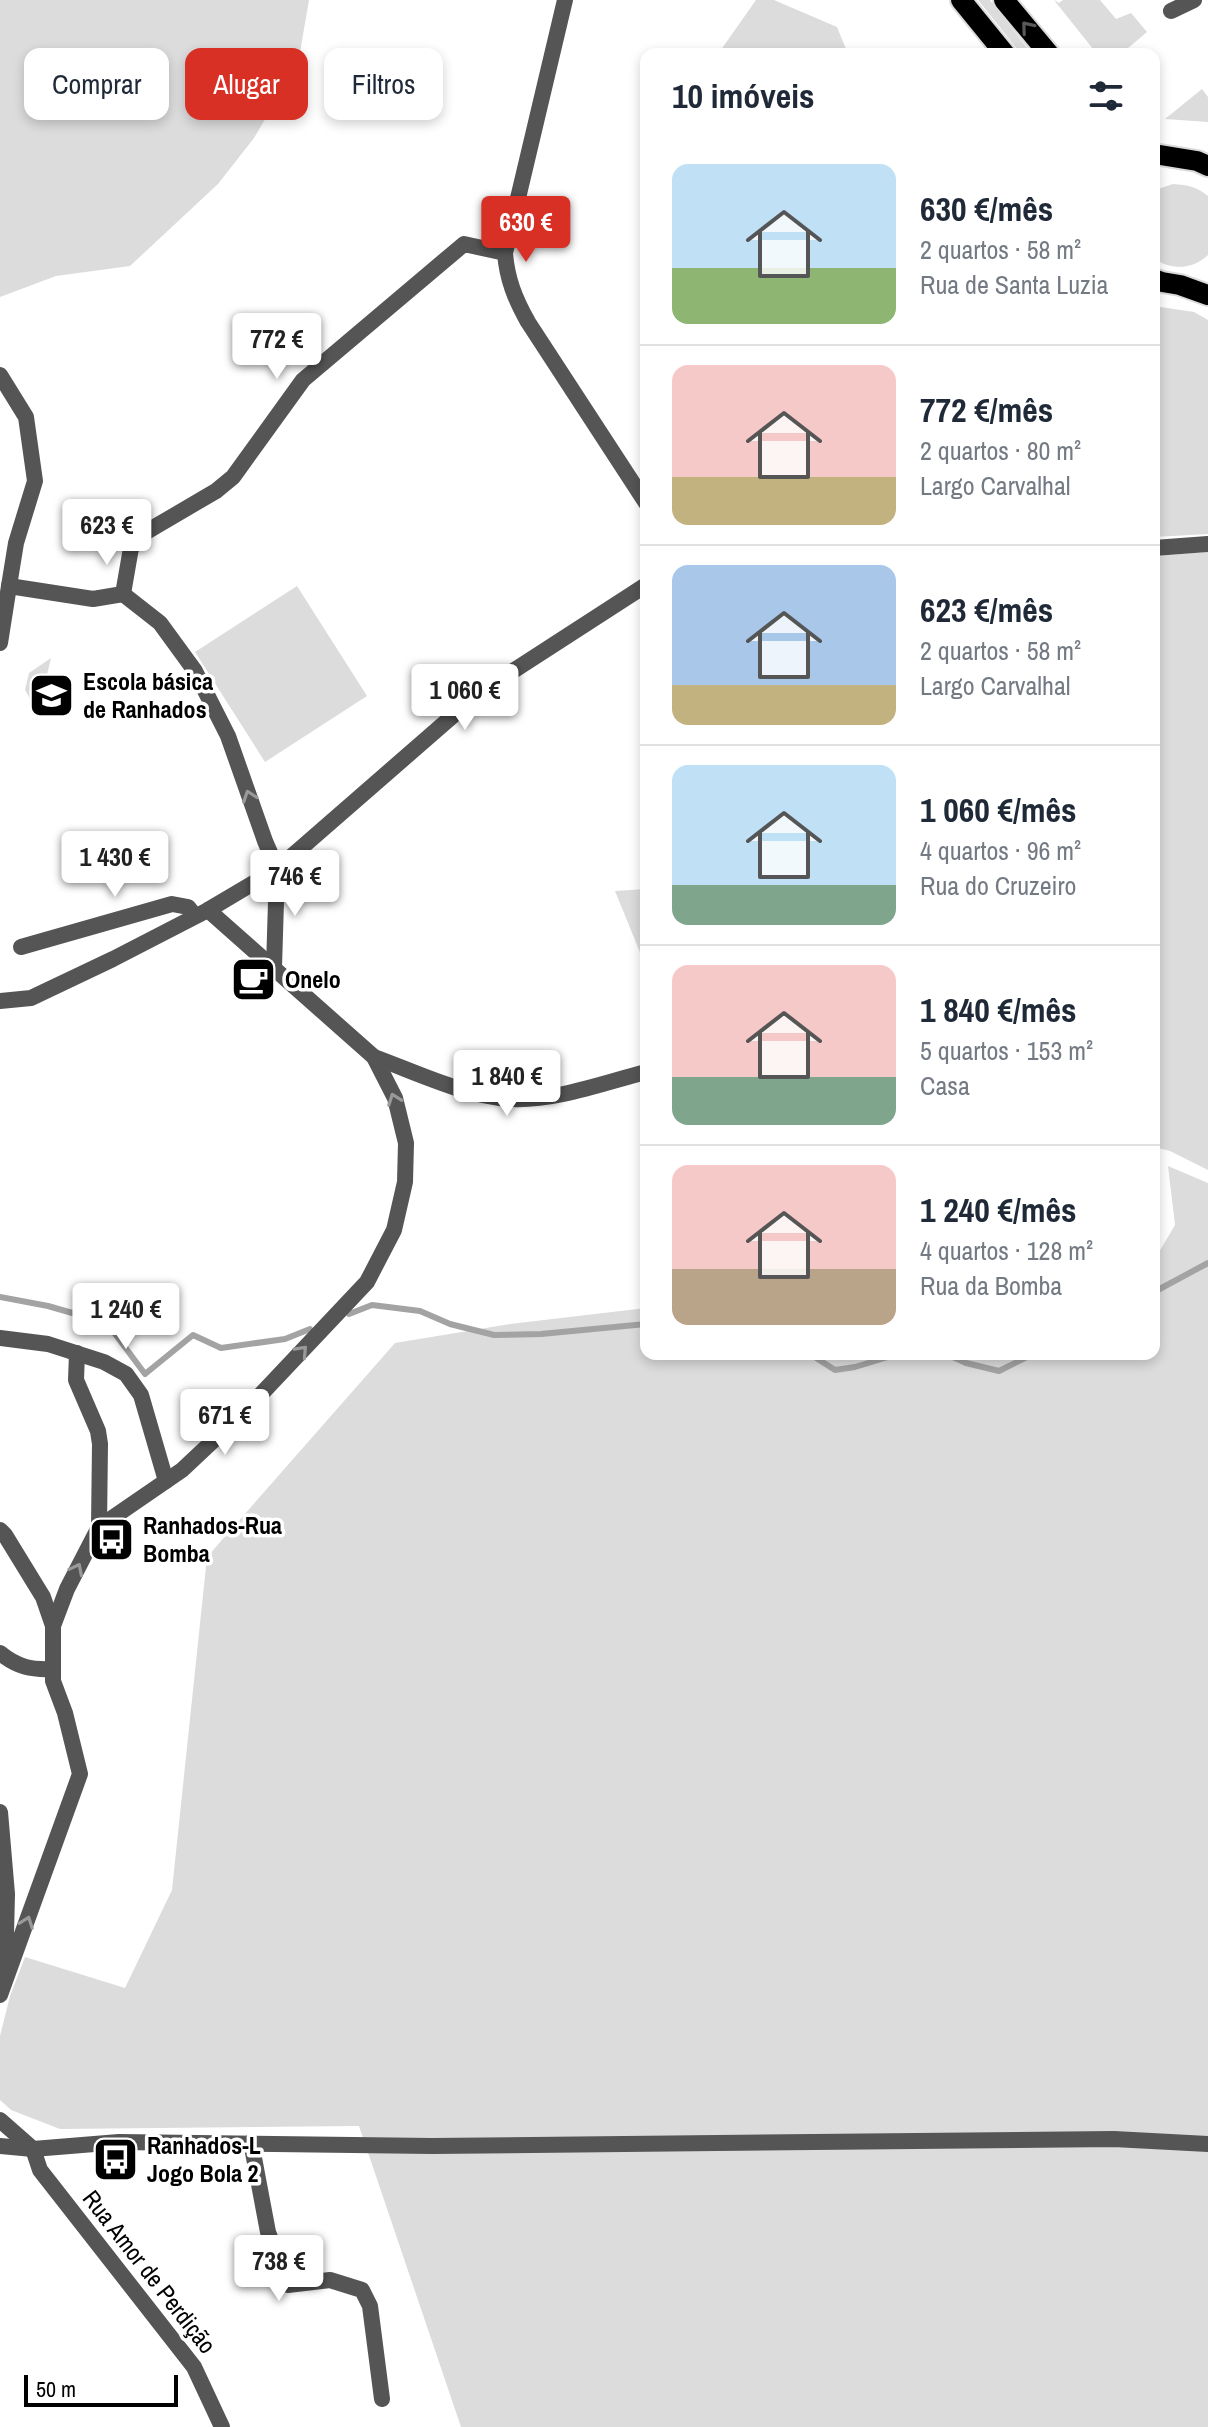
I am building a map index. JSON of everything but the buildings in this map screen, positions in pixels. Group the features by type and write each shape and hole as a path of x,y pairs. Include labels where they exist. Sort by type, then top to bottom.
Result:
{"main road":[{"path":"961,0 1000,48"},
{"path":"1004,0 1044,48"},
{"path":"1160,155 1197,161 1208,166"},
{"path":"1160,162 1178,158"},
{"path":"1163,283 1200,282 1208,277"},
{"path":"1163,283 1208,295"}],"street":[{"path":"565,0 505,253 506,274 513,296 528,322 640,494"},
{"path":"1171,11 1194,0"},
{"path":"123,594 131,548 146,532 216,491 233,477 303,380 464,244 505,253"},
{"path":"0,375 26,417 35,481 16,543 0,643"},
{"path":"1160,548 1208,544"},
{"path":"9,586 93,599 123,594 160,623 195,671 228,736 277,869 274,967"},
{"path":"0,1001 31,998 113,959 202,913 277,869 479,693 640,589"},
{"path":"21,947 172,904 202,913 274,967 374,1057 395,1098 406,1143 405,1182 394,1230 367,1282 247,1409 182,1470 99,1527"},
{"path":"374,1057 478,1094 513,1099 559,1094 640,1074"},
{"path":"0,1338 48,1344 104,1362 126,1374 141,1395 166,1481"},
{"path":"53,1626 67,1589 99,1527 100,1444 98,1431 76,1380 77,1353"},
{"path":"0,1530 43,1597 53,1626 53,1681 65,1713 80,1774 2,1990"},
{"path":"0,1653 29,1670 53,1669"},
{"path":"0,1812 7,1894 2,1990"},
{"path":"0,2120 33,2149"},
{"path":"0,2146 33,2149 119,2142 432,2146 1114,2139 1208,2144"},
{"path":"251,2142 268,2232 288,2285 330,2280 362,2290 370,2306 382,2399"},
{"name":"Rua Amor de Perdição","path":"33,2149 40,2170 194,2367 222,2427"}],"shaded area":[{"path":"0,0 309,0 301,48 185,48 185,120 265,120 218,184 130,266 56,276 0,297"},
{"path":"756,0 774,0 837,27 846,48 722,48"},
{"path":"978,0 990,0 1027,48 1016,48"},
{"path":"1054,0 1059,3 1063,0 1100,0 1116,19 1131,13 1147,32 1128,48 1092,48"},
{"path":"1202,89 1208,97 1208,122 1165,119"},
{"path":"1173,184 1192,187 1208,196 1208,255 1195,264 1175,267 1160,262 1161,188"},
{"path":"1160,307 1194,312 1208,320 1208,534 1160,537"},
{"path":"1208,552 1208,1170 1160,1148 1160,556"},
{"path":"297,586 367,696 265,762 195,652"},
{"path":"51,658 38,712 25,690 29,673"},
{"path":"640,889 640,952 615,891"},
{"path":"1168,1166 1208,1183 1208,2427 461,2427 359,2126 60,2129 11,2110 0,2100 0,2036 10,1996 25,1957 125,1988 172,1890 207,1557 395,1343 510,1324 640,1309 640,1360 1160,1360 1160,1250 1175,1225"}],"waterway":[{"path":"1160,1289 1208,1263"},
{"path":"0,1297 48,1306 107,1323 145,1374 193,1335 221,1348 285,1339 310,1329"},
{"path":"349,1314 372,1305 420,1311 450,1324 494,1335 640,1325"},
{"path":"819,1360 835,1370 878,1360"},
{"path":"959,1360 999,1371 1021,1360"}],"place":[{"name":"Escola básica de Ranhados","path":"52,696"},
{"name":"Onelo","path":"254,980"},
{"name":"Ranhados-Rua Bomba","path":"112,1540"},
{"name":"Ranhados-L Jogo Bola 2","path":"116,2160"}]}
